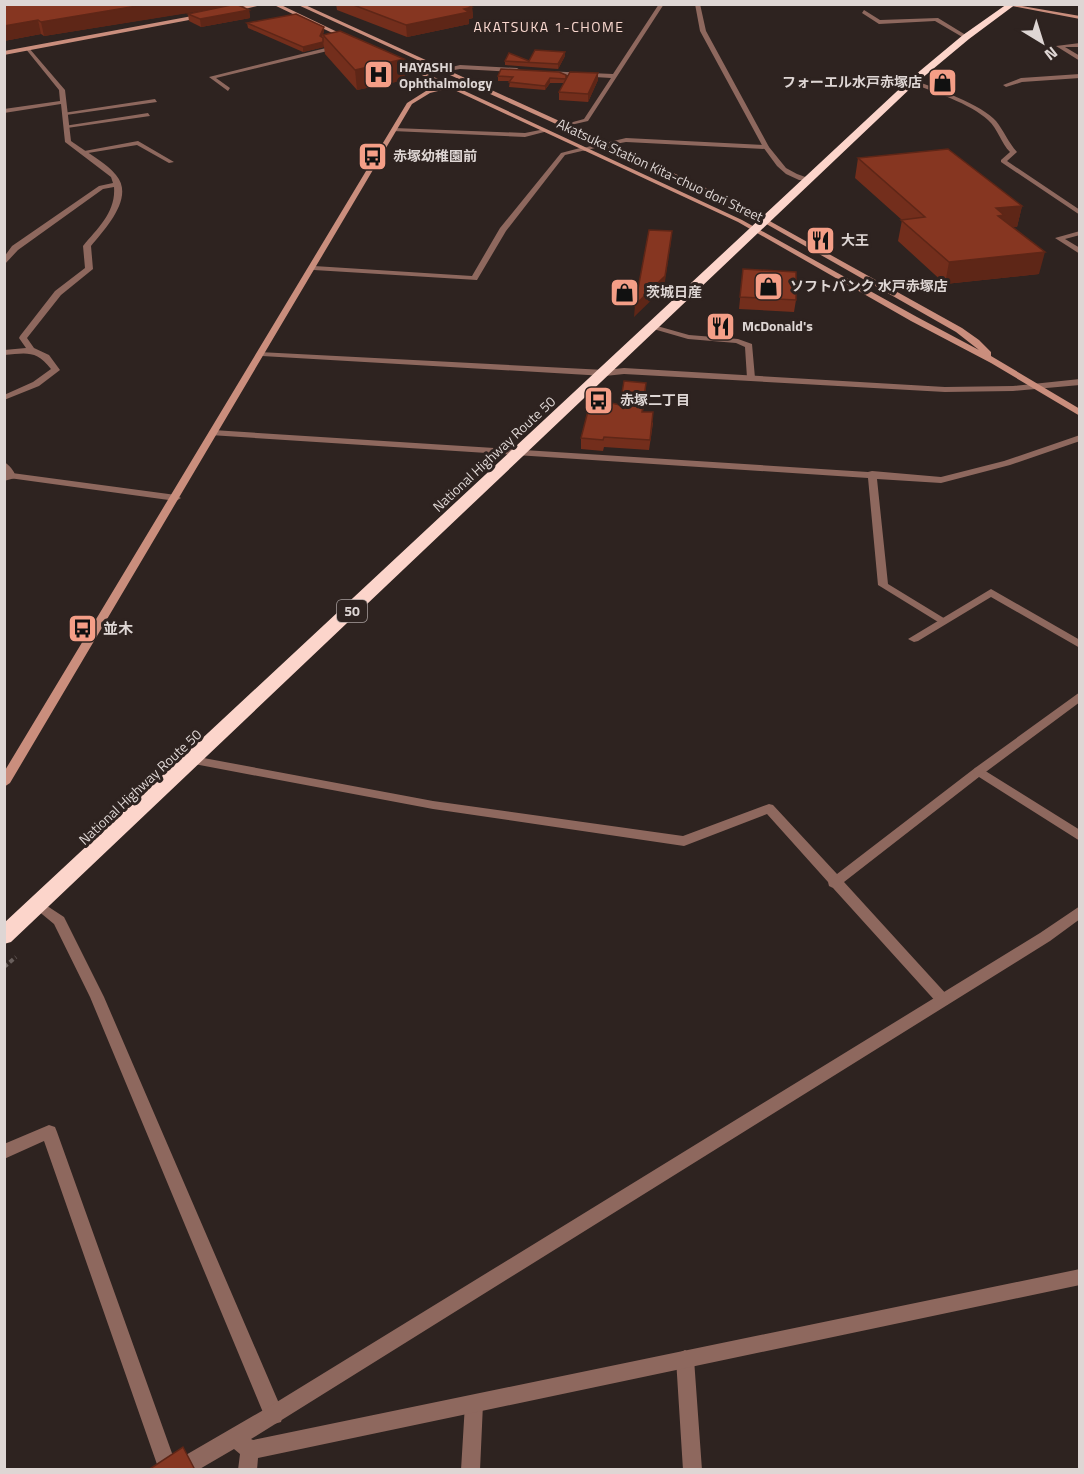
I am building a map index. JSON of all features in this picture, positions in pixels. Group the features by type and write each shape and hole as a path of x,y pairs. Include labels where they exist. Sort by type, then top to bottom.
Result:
{"highway":[{"name":"National Highway Route 50","path":"4,936 912,82 966,38 1013,5"}],"street":[{"path":"219,13 263,4"},
{"path":"228,89 212,77 357,43 274,4"},
{"name":"Akatsuka Station Kita-chuo dori Street","path":"297,4 728,200 760,226 904,314 994,361"},
{"path":"564,126 586,120 662,4"},
{"path":"697,4 704,31 766,147 777,162 794,178 809,180"},
{"path":"1013,5 1080,18"},
{"path":"864,12 879,22 936,20 966,38"},
{"path":"4,53 208,15"},
{"path":"1080,45 1059,46 1080,59"},
{"path":"4,398 36,384 56,370 46,357 31,350 23,338 58,293 89,269 87,246 112,216 120,195 119,184 114,176 68,142 68,126 62,90 27,49"},
{"name":"Akatsuka Station Kita-chuo dori Street","path":"381,54 584,149 760,226 959,330 976,342 994,361"},
{"path":"442,70 460,67 519,70"},
{"path":"543,72 614,76"},
{"path":"1006,85 1021,80 1080,76"},
{"path":"4,783 415,98 428,92 468,82"},
{"path":"912,82 928,87 992,120 1004,143 1014,152 1003,161 1080,213"},
{"path":"66,113 155,101"},
{"path":"4,111 63,102"},
{"path":"68,126 148,115"},
{"path":"394,130 525,135 545,131"},
{"path":"314,268 474,278 503,230 563,154 626,140 766,147"},
{"path":"82,152 138,143 171,162"},
{"path":"6,260 15,248 101,187 119,184"},
{"path":"1080,233 1059,237 1080,252"},
{"path":"653,326 688,337 738,341 749,346 751,378"},
{"path":"4,353 31,350"},
{"path":"262,354 604,373 624,371 896,388 1036,388 1080,382"},
{"path":"994,361 1080,413"},
{"path":"213,433 941,480 1007,463 1080,438"},
{"path":"4,465 8,477 176,498"},
{"path":"872,474 883,585 943,622"},
{"path":"914,639 991,592 1080,645"},
{"path":"834,883 1080,696"},
{"path":"193,760 433,805 684,841 769,808 834,883 943,1000"},
{"path":"979,771 1080,837"},
{"path":"38,905 59,921 98,997 274,1415"},
{"path":"179,1470 274,1415 656,1180 1045,937 1080,911"},
{"path":"4,922 23,919"},
{"path":"4,1152 49,1132 169,1470"},
{"path":"250,1450 1080,1277"},
{"path":"685,1359 693,1470"},
{"path":"470,1470 474,1404"},
{"path":"235,1438 250,1450"},
{"path":"247,1470 250,1450"}],"building":[{"path":"4,4 149,4 4,26"},
{"path":"236,4 249,10 200,19 188,14"},
{"path":"351,4 466,4 472,7 464,9 469,12 406,25"},
{"path":"296,14 324,27 320,36 323,42 303,47 247,23"},
{"path":"340,31 404,59 355,70 323,35"},
{"path":"535,50 565,52 558,64 505,61 509,53 529,61"},
{"path":"501,69 559,72 566,75 566,79 550,78 545,86 509,82 513,77 498,76"},
{"path":"570,72 598,73 588,94 559,92"},
{"path":"948,149 1022,206 996,208 1004,215 998,216 1045,252 949,262 901,220 925,217 858,158"},
{"path":"649,230 672,231 665,276 635,305"},
{"path":"743,269 796,272 796,300 740,297"},
{"path":"624,381 646,383 642,412 653,412 650,440 581,438 588,411 599,400 620,405"},
{"path":"183,1447 195,1470 148,1470"}],"place":[{"name":"HAYASHI Ophthalmology","path":"378,75"},
{"name":"フォーエル水戸赤塚店","path":"943,82"},
{"name":"赤塚幼稚園前","path":"372,156"},
{"name":"大王","path":"820,240"},
{"name":"ソフトバンク 水戸赤塚店","path":"769,286"},
{"name":"茨城日産","path":"625,292"},
{"name":"McDonald's","path":"721,326"},
{"name":"赤塚二丁目","path":"599,400"},
{"name":"並木","path":"82,629"}],"district":[{"name":"AKATSUKA 1-CHOME","path":"549,27"}]}
